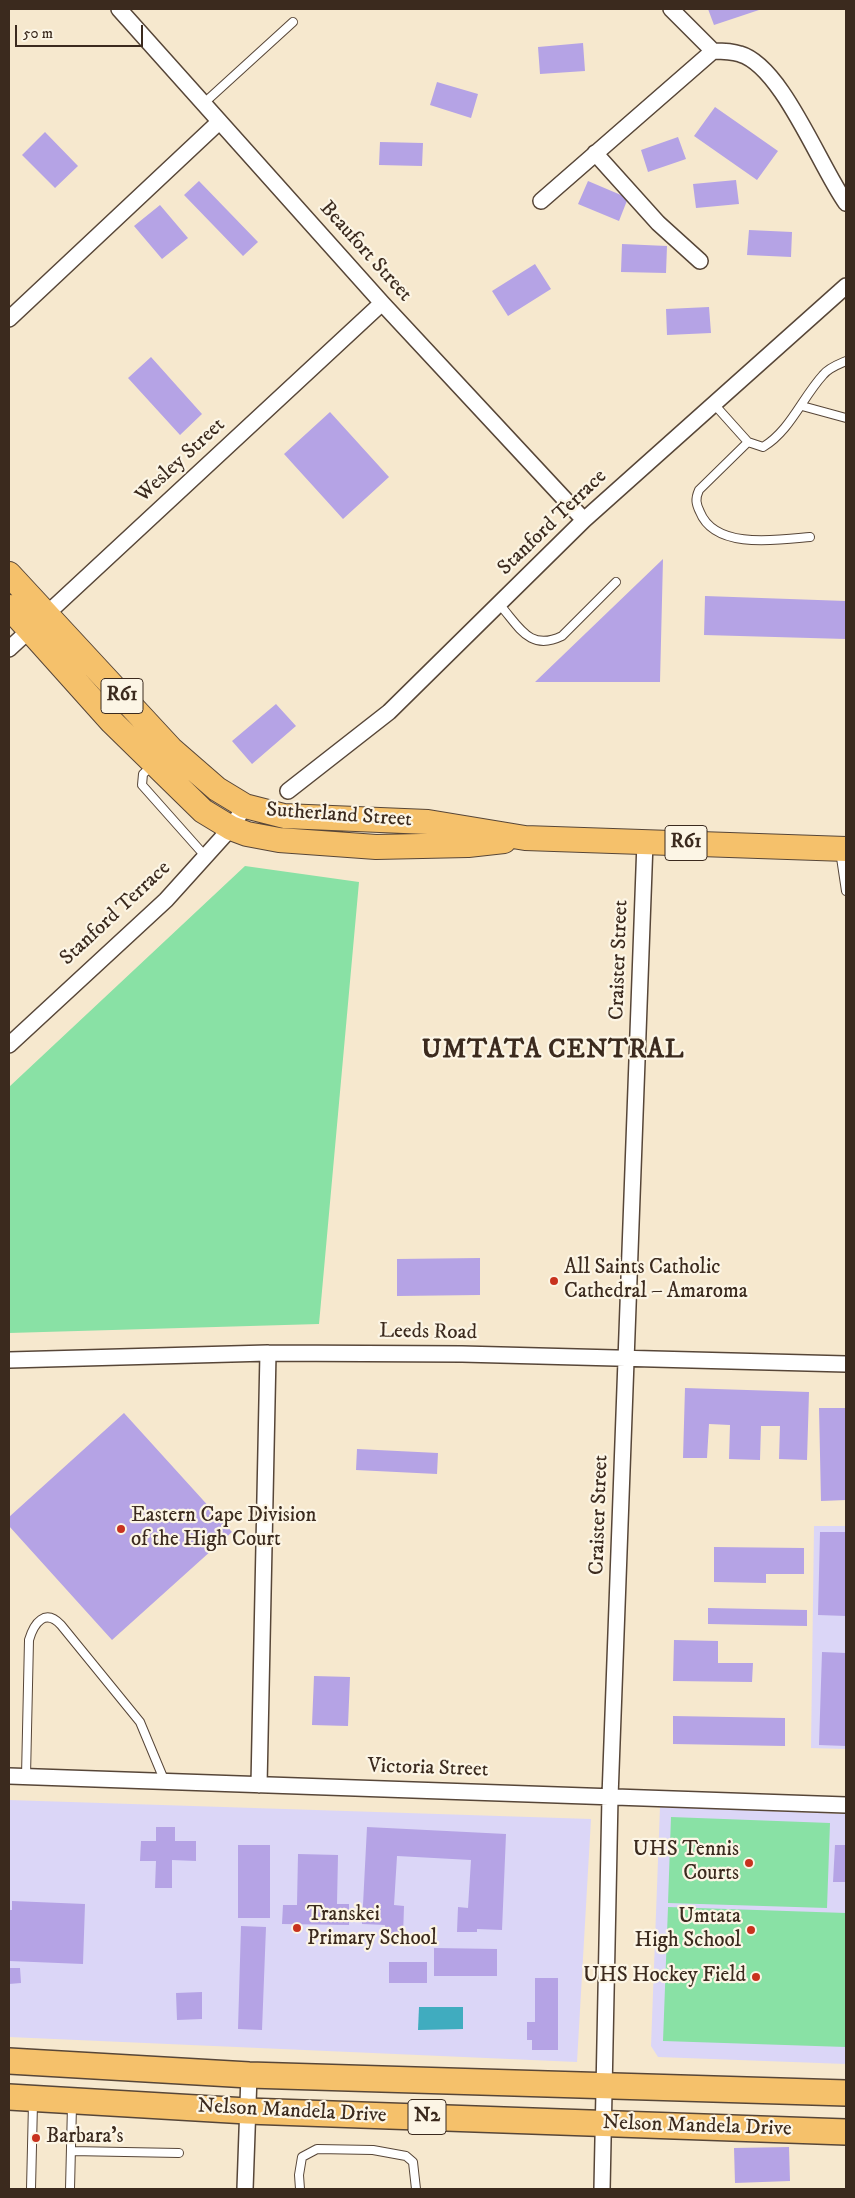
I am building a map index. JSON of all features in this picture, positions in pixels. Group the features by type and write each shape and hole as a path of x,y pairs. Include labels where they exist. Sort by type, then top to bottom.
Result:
{"highway":[{"name":"Nelson Mandela Drive","path":"9,2061 249,2075 605,2084 846,2093"},
{"name":"Nelson Mandela Drive","path":"9,2097 247,2111 846,2132"}],"main road":[{"name":"Sutherland Street","path":"9,574 38,623 112,722 204,811 231,828 247,834 279,840 376,847 468,845 525,838"},
{"name":"Sutherland Street","path":"9,607 38,623 171,749 217,789 245,806 284,816 428,822 525,838 843,849"}],"street":[{"name":"Beaufort Street","path":"118,9 382,302 584,520"},
{"path":"671,9 713,51 740,54 758,63 774,81 846,203"},
{"path":"541,201 713,51"},
{"path":"9,319 220,122"},
{"path":"596,153 658,223 700,261"},
{"name":"Stanford Terrace","path":"288,790 388,712 584,520 846,286"},
{"name":"Wesley Street","path":"9,650 382,302"},
{"name":"Stanford Terrace","path":"9,1045 166,900 231,828 245,806"},
{"name":"Craister Street","path":"602,2189 610,1797 646,842"},
{"path":"259,1785 268,1353"},
{"name":"Leeds Road","path":"9,1360 268,1353 627,1358 846,1364"},
{"name":"Victoria Street","path":"9,1776 846,1805"},
{"path":"245,2189 249,2075"}],"lane":[{"path":"204,104 294,22"},
{"path":"713,403 748,442 763,447 772,441 802,406 824,373 846,361"},
{"path":"802,406 846,418"},
{"path":"748,442 699,490 696,497 703,522 720,532 744,540 766,541 810,537"},
{"path":"499,604 533,641 541,643 550,642 562,636 616,582"},
{"path":"155,763 143,774 142,785 206,857"},
{"path":"843,849 846,891"},
{"path":"26,1776 28,1640 32,1630 40,1620 46,1617 56,1620 61,1625 140,1722 165,1782"},
{"path":"31,2189 33,2098"},
{"path":"70,2189 72,2100"},
{"path":"300,2189 299,2175 302,2157 317,2149 374,2150 406,2156 413,2162 416,2189"},
{"path":"71,2151 179,2153"}],"shaded area":[{"path":"814,1526 846,1526 846,1749 811,1748"},
{"name":"Transkei Primary School","path":"9,1800 591,1819 577,2062 9,2037"},
{"name":"Umtata High School","path":"660,1807 846,1814 846,2064 658,2057 651,2046"}],"green space":[{"path":"245,866 359,882 319,1324 9,1333 9,1087"},
{"name":"UHS Tennis Courts","path":"671,1817 830,1823 827,1908 668,1903"},
{"name":"UHS Hockey Field","path":"668,1907 846,1913 846,2047 663,2041"}],"water":[{"path":"419,2007 463,2007 463,2029 418,2030"}],"building":[{"path":"708,9 762,9 714,25"},
{"path":"583,43 585,71 540,74 538,47"},
{"path":"437,82 478,94 471,118 430,105"},
{"path":"715,107 778,151 757,180 694,136"},
{"path":"45,132 78,166 55,188 22,155"},
{"path":"678,137 686,159 648,172 641,150"},
{"path":"380,142 423,143 422,166 379,165"},
{"path":"736,180 739,204 696,208 693,184"},
{"path":"199,181 258,242 243,256 184,195"},
{"path":"588,181 628,198 619,221 578,204"},
{"path":"160,205 188,238 162,259 134,226"},
{"path":"749,230 792,232 791,257 747,255"},
{"path":"622,244 667,246 666,273 621,272"},
{"path":"535,264 551,289 508,316 492,291"},
{"path":"709,307 711,333 667,335 666,309"},
{"path":"151,357 202,414 180,435 128,378"},
{"path":"330,412 389,477 343,519 284,454"},
{"path":"663,559 660,682 535,682"},
{"path":"705,596 846,601 846,639 704,635"},
{"path":"276,704 296,726 252,764 232,741"},
{"path":"480,1258 480,1295 397,1296 397,1259"},
{"path":"685,1388 809,1392 807,1460 779,1459 780,1426 761,1426 760,1460 729,1459 730,1425 709,1424 707,1458 683,1458"},
{"path":"819,1408 846,1408 846,1500 821,1501"},
{"name":"Eastern Cape Division of the High Court","path":"124,1413 232,1532 112,1640 9,1526 9,1517"},
{"path":"357,1449 438,1453 437,1474 356,1470"},
{"path":"820,1532 846,1532 846,1616 818,1615"},
{"path":"714,1547 804,1548 804,1574 766,1574 766,1583 714,1582"},
{"path":"708,1608 807,1610 807,1626 708,1624"},
{"path":"674,1640 718,1641 718,1663 753,1663 752,1682 673,1681"},
{"path":"822,1652 846,1653 846,1746 819,1745"},
{"path":"314,1676 350,1677 348,1726 312,1725"},
{"path":"673,1716 785,1718 785,1746 673,1744"},
{"path":"156,1827 175,1827 175,1841 196,1841 196,1861 172,1860 172,1888 155,1888 156,1861 140,1861 141,1841 156,1841"},
{"path":"367,1827 506,1834 502,1930 477,1929 477,1932 457,1932 458,1907 468,1908 471,1860 397,1856 394,1905 404,1906 403,1937 384,1936 385,1925 362,1924"},
{"path":"238,1845 270,1845 270,1918 238,1918"},
{"path":"835,1845 846,1845 846,1882 833,1882"},
{"path":"298,1854 338,1855 337,1904 349,1904 349,1925 282,1924 283,1905 297,1905"},
{"path":"12,1901 85,1904 83,1964 9,1961 9,1910 12,1910"},
{"path":"241,1926 266,1927 262,2030 238,2029"},
{"path":"434,1948 497,1949 497,1976 434,1976"},
{"path":"389,1962 427,1962 427,1983 389,1983"},
{"path":"9,1968 20,1968 21,1983 9,1984"},
{"path":"535,1978 558,1978 558,2050 532,2050 532,2040 527,2040 527,2022 535,2022"},
{"path":"202,1992 202,2019 177,2020 176,1993"},
{"path":"789,2147 790,2181 735,2183 734,2148"}],"place":[{"name":"All Saints Catholic Cathedral – Amaroma","path":"554,1281"},
{"name":"Eastern Cape Division of the High Court","path":"121,1529"},
{"name":"UHS Tennis Courts","path":"749,1863"},
{"name":"Transkei Primary School","path":"297,1928"},
{"name":"Umtata High School","path":"751,1930"},
{"name":"UHS Hockey Field","path":"756,1977"},
{"name":"Barbara's","path":"36,2138"}],"district":[{"name":"UMTATA CENTRAL","path":"553,1052"}]}
